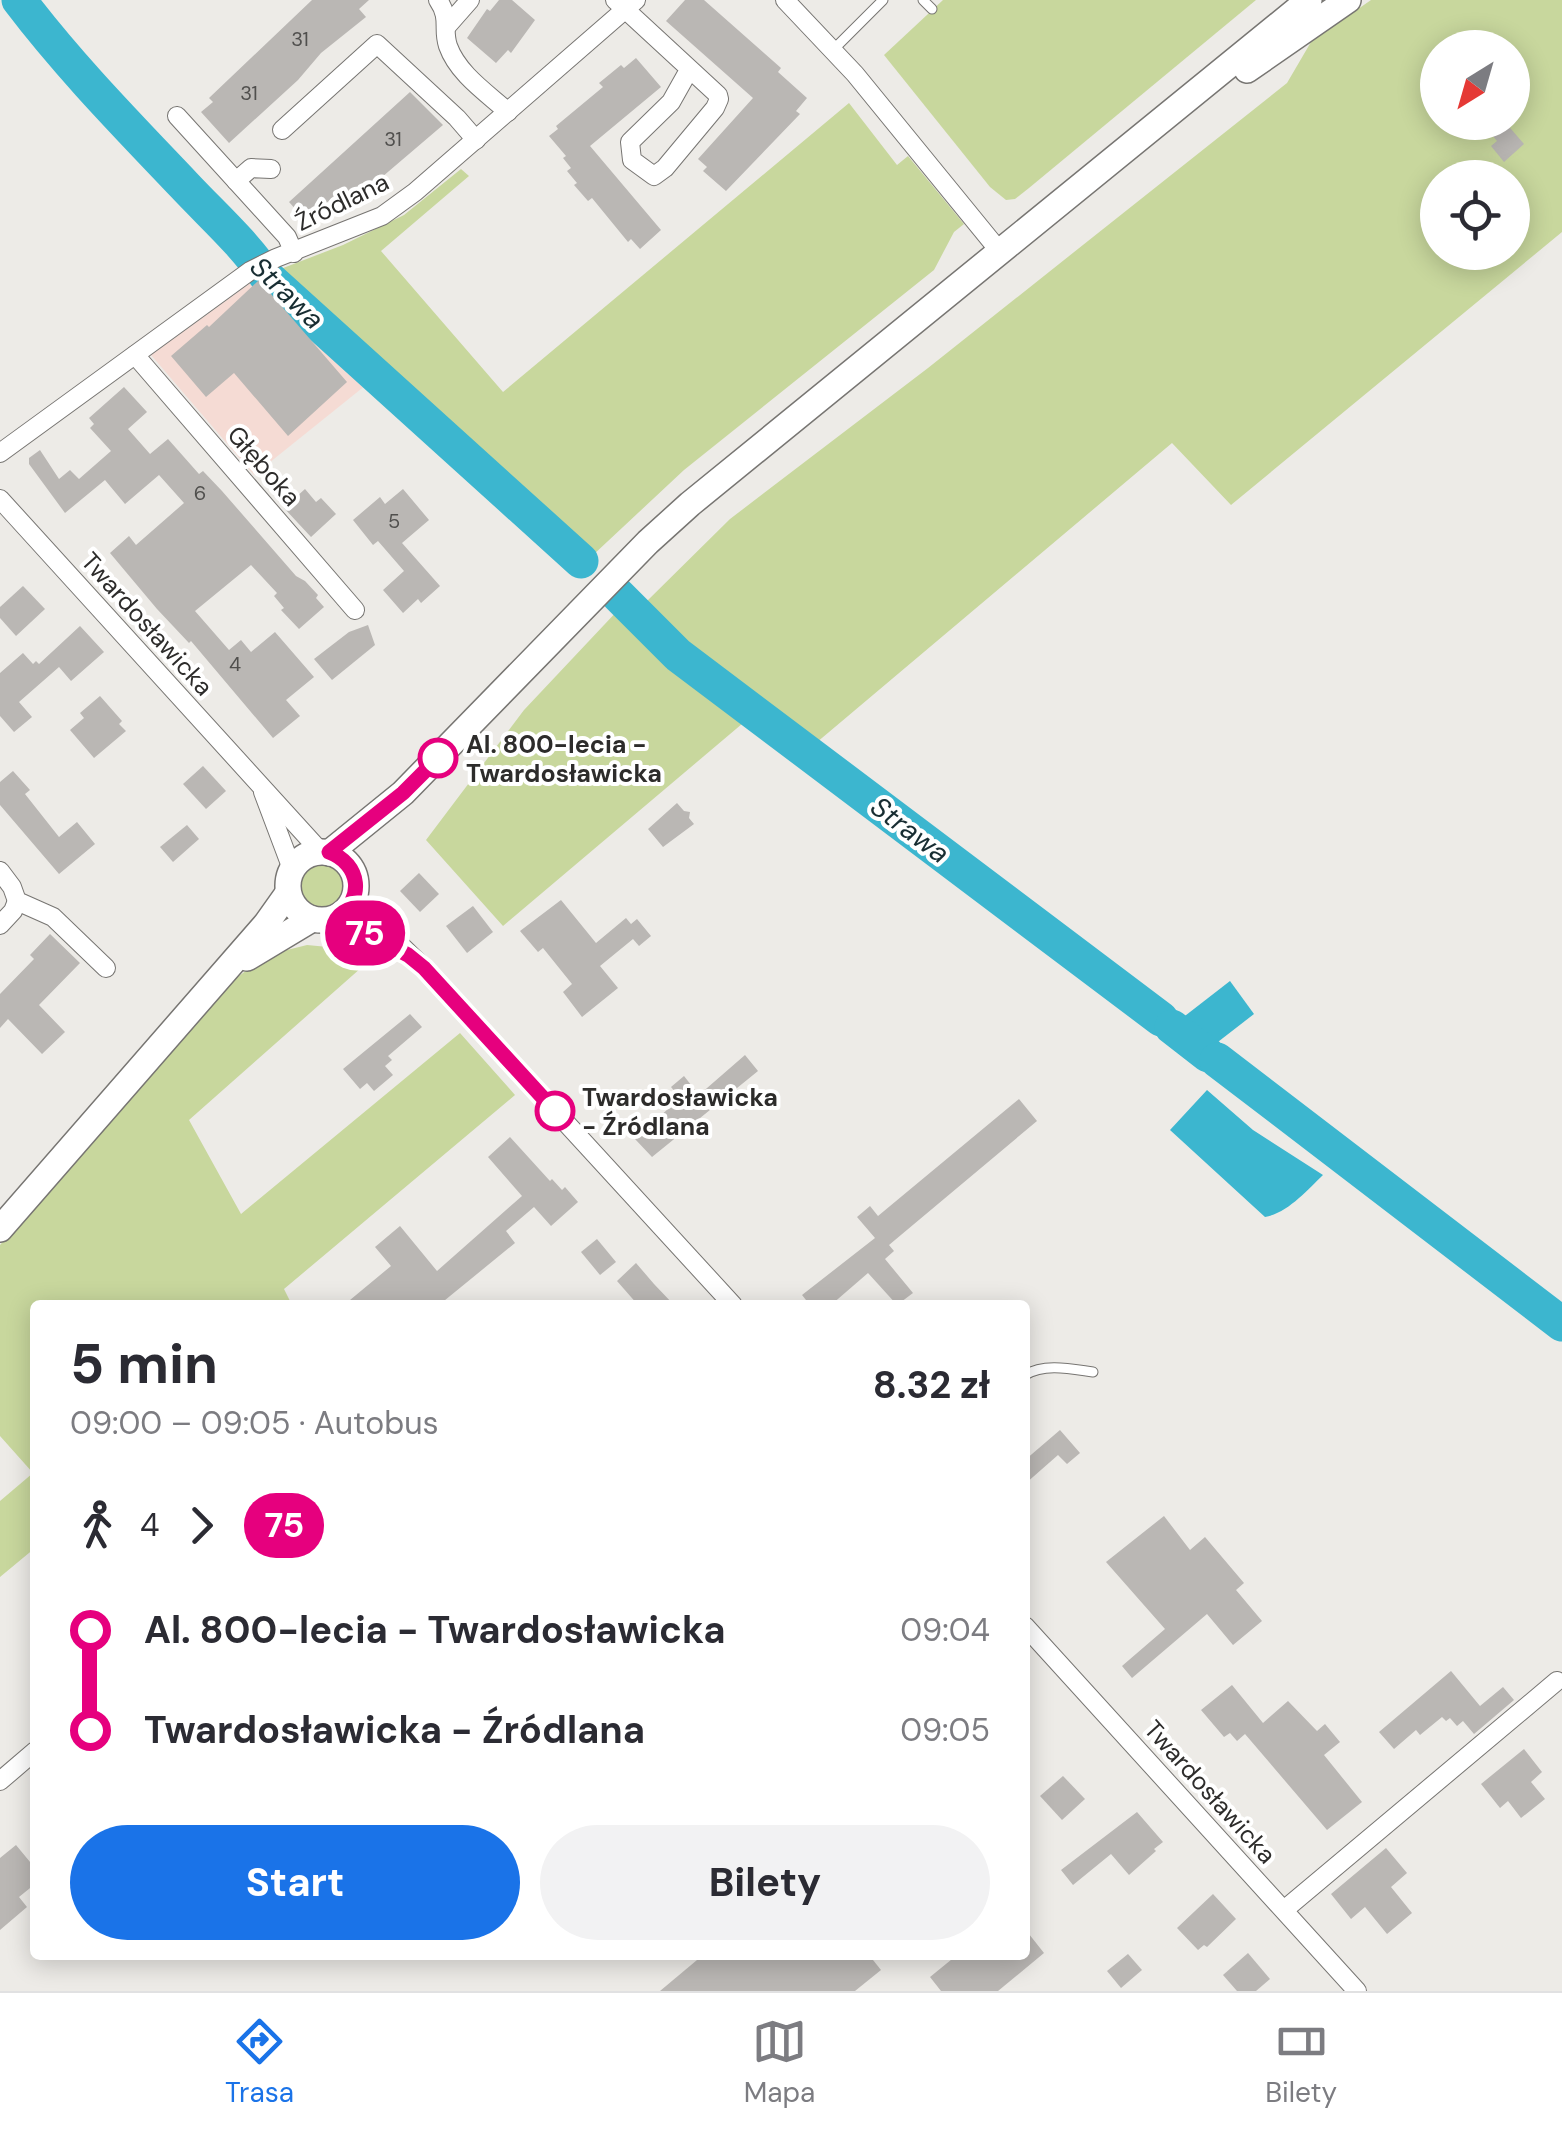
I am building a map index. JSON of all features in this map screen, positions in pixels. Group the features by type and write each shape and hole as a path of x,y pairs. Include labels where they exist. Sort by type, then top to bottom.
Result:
{"street":[{"path":"438,0 446,11 446,39 462,70 508,112"},
{"path":"448,24 470,0"},
{"path":"785,0 834,49 1001,253"},
{"path":"0,1229 215,982 304,856 325,852 403,793 676,517 1310,0"},
{"path":"1103,169 1348,0"},
{"path":"625,3 718,96 719,102 660,173 648,175 632,160 630,142 672,102 689,70"},
{"name":"Źródlana","path":"0,453 250,272 382,216 416,192 625,3"},
{"path":"282,130 377,44 476,140"},
{"path":"177,116 287,237 294,252"},
{"path":"236,180 252,168 271,169"},
{"name":"Głęboka","path":"135,355 355,610"},
{"name":"Twardosławicka","path":"0,499 325,852"},
{"name":"Twardosławicka","path":"258,783 290,881"},
{"path":"354,872 368,842 403,793"},
{"path":"215,982 334,912 356,886 354,872 344,860 325,852"},
{"path":"0,872 12,886 17,901 0,925"},
{"path":"290,881 295,908 334,912 408,955 727,1300"},
{"path":"17,901 53,917 106,968"},
{"name":"Twardosławicka","path":"1030,1631 1358,1991"},
{"path":"1284,1910 1557,1681"},
{"path":"0,1780 30,1755"}],"lane":[{"path":"834,49 883,0"},
{"path":"923,0 932,8"},
{"path":"1030,1374 1055,1368 1094,1372"}],"shaded area":[{"path":"260,276 371,381 254,475 151,355"}],"green space":[{"path":"943,0 1256,0 1029,188 1015,199 1006,200 990,187 884,55"},
{"path":"1371,0 1562,0 1562,232 1530,258 1530,160 1420,160 1420,270 1516,270 1231,505 1172,443 816,743 691,651 645,603 730,519 928,368 1287,83 1311,42"},
{"path":"849,103 897,165 908,156 964,224 954,232 934,270 684,470 592,556 278,270 343,245 404,215 461,169 469,176 381,251 503,392"},
{"path":"620,608 749,718 503,926 426,840 524,710"},
{"path":"320,864 336,871 343,887 336,903 320,910 304,903 297,887 304,871"},
{"path":"307,945 349,949 370,960 189,1120 241,1214 460,1033 515,1095 284,1289 290,1300 30,1300 30,1470 0,1436 0,1245 223,988 275,949 279,952"},
{"path":"30,1476 30,1552 0,1577 0,1501"}],"water":[{"path":"1230,981 1254,1014 1214,1045 1181,1019"},
{"path":"1207,1090 1253,1130 1323,1175 1289,1206 1265,1217 1170,1130"}],"building":[{"path":"312,0 369,0 359,9 366,17 321,53 298,80 229,143 201,112 213,102 209,98"},
{"path":"499,0 512,0 535,20 511,53 508,50 496,63 467,38 487,9 490,11"},
{"path":"685,0 704,0 781,68 778,72 807,98 796,111 800,114 726,191 703,171 707,167 698,159 753,98 666,21"},
{"path":"636,58 661,87 590,146 661,230 640,249 631,239 628,242 592,198 588,201 574,185 577,183 567,171 571,168 563,158 566,156 549,136 603,87 599,83"},
{"path":"410,92 443,125 375,183 347,198 340,191 322,207 319,204 310,212 299,213 289,202"},
{"path":"1521,140 1524,144 1502,160 1491,146 1497,141"},
{"path":"259,280 347,382 288,436 234,373 206,397 171,356"},
{"path":"124,387 147,412 128,429 150,454 168,439 199,474 203,471 222,491 296,576 318,595 316,598 324,607 299,629 281,610 284,608 274,596 277,593 251,565 195,611 229,650 241,640 251,652 275,632 314,677 286,700 300,716 273,738 110,553 129,536 136,545 184,503 159,475 125,504 105,480 65,513 29,464 29,458 40,450 59,479 70,470 79,479 111,451 90,428 94,424 89,418"},
{"path":"305,489 316,502 321,498 336,514 311,537 284,508"},
{"path":"403,489 429,520 402,543 440,586 403,613 383,590 404,571 378,541 373,545 353,520 380,497 385,504"},
{"path":"23,586 45,609 16,636 0,618 0,607"},
{"path":"368,625 375,645 332,680 314,659 349,632"},
{"path":"80,626 104,652 71,681 59,667 19,702 32,717 14,732 0,716 0,673 23,653 33,664 39,664"},
{"path":"100,696 126,731 94,758 70,730 84,718 80,713"},
{"path":"203,766 226,791 206,809 183,784"},
{"path":"13,771 30,790 25,794 59,837 77,822 95,844 59,874 0,805 0,782"},
{"path":"677,803 690,812 694,824 663,847 648,829"},
{"path":"187,825 199,839 173,862 160,847"},
{"path":"419,873 439,894 420,912 400,891"},
{"path":"561,900 596,943 626,918 631,924 637,919 651,936 639,946 633,939 600,966 618,988 582,1017 563,992 572,984 543,948 538,952 520,931"},
{"path":"473,906 493,932 467,953 446,926"},
{"path":"50,934 80,963 39,1005 65,1032 42,1054 8,1019 0,1028 0,994 34,959 30,955"},
{"path":"410,1014 422,1027 388,1056 392,1060 385,1066 393,1075 374,1091 367,1083 360,1089 343,1069"},
{"path":"745,1055 758,1071 652,1157 635,1139 680,1098 671,1087 684,1076 699,1095"},
{"path":"1019,1099 1037,1121 889,1245 894,1251 885,1259 913,1293 904,1300 892,1300 868,1273 837,1300 806,1300 802,1295 875,1238 857,1217 870,1206 878,1216"},
{"path":"510,1137 550,1181 562,1190 565,1187 578,1202 551,1226 534,1207 506,1231 515,1243 445,1300 350,1300 391,1266 375,1247 400,1226 437,1271 522,1196 488,1157"},
{"path":"597,1239 616,1262 600,1275 581,1252"},
{"path":"636,1263 669,1300 634,1300 617,1281"},
{"path":"1060,1430 1080,1453 1067,1464 1058,1455 1030,1480 1030,1456"},
{"path":"1164,1516 1190,1550 1205,1537 1244,1583 1236,1590 1262,1621 1233,1645 1207,1614 1132,1678 1122,1666 1165,1629 1106,1562"},
{"path":"1451,1671 1480,1706 1503,1687 1514,1700 1474,1734 1463,1721 1457,1726 1450,1718 1446,1721 1442,1717 1420,1735 1416,1730 1394,1749 1379,1732"},
{"path":"1232,1685 1263,1723 1288,1701 1317,1731 1325,1724 1340,1742 1324,1755 1362,1802 1327,1830 1245,1734 1237,1741 1230,1733 1224,1737 1201,1710"},
{"path":"1524,1749 1542,1772 1531,1782 1545,1799 1521,1818 1508,1801 1500,1808 1481,1784"},
{"path":"1063,1776 1085,1799 1062,1820 1040,1796"},
{"path":"1137,1812 1163,1842 1156,1851 1129,1875 1111,1854 1073,1885 1061,1870"},
{"path":"16,1845 30,1862 30,1888 19,1897 27,1907 0,1930 0,1858"},
{"path":"1386,1848 1407,1873 1391,1887 1412,1913 1387,1934 1365,1907 1351,1919 1331,1894"},
{"path":"1213,1894 1236,1919 1207,1947 1198,1950 1177,1928"},
{"path":"1030,1935 1044,1953 998,1991 941,1991 930,1977 951,1960 1030,1960"},
{"path":"1248,1953 1270,1979 1256,1991 1237,1991 1223,1975"},
{"path":"1128,1954 1142,1970 1121,1988 1107,1971"},
{"path":"697,1960 873,1960 881,1970 855,1991 660,1991"}],"waterway":[{"name":"Strawa","path":"19,0 78,72 238,241 267,277 581,561"},
{"name":"Strawa","path":"619,596 678,655 1161,1019"},
{"name":"Strawa","path":"1172,1027 1208,1055"},
{"name":"Strawa","path":"1217,1060 1562,1324"}],"bus line":[{"name":"75","path":"438,758 403,793 329,852 344,860 356,879 354,900 336,918 408,955 424,968 555,1111"}],"place":[{"name":"Al. 800-lecia - Twardosławicka","path":"438,758"},
{"name":"Twardosławicka - Źródlana","path":"555,1111"}]}
